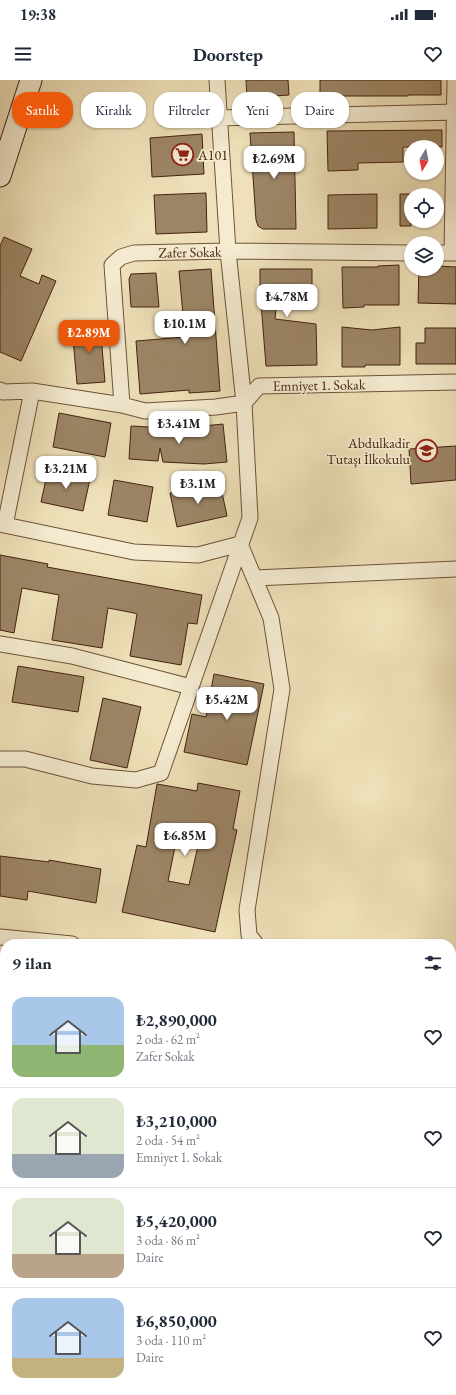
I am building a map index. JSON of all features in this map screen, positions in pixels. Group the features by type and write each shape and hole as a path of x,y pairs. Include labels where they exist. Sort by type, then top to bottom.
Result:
{"street":[{"path":"0,176 31,80"},
{"path":"217,80 218,92"},
{"path":"448,253 456,112 455,80"},
{"path":"224,118 456,112"},
{"path":"0,759 25,759 92,776 136,780 161,773 250,518 244,403 228,251 220,128"},
{"name":"Zafer Sokak","path":"122,405 112,264 121,257 134,253 228,251 404,253"},
{"name":"Emniyet 1. Sokak","path":"244,403 259,386 456,382"},
{"path":"0,390 3,392 32,391 122,405 145,411 216,407 244,403"},
{"path":"32,391 3,525 134,552 198,556 240,544"},
{"path":"240,544 271,618 282,689 247,910 249,935 252,939"},
{"path":"255,578 456,569"},
{"path":"0,644 72,656 191,687"},
{"path":"0,936 27,939"}],"building":[{"path":"246,80 288,80 289,95 283,95 283,92 247,92"},
{"path":"320,80 441,80 441,95 349,96 349,92 320,92"},
{"path":"442,130 442,140 404,140 403,162 358,163 358,170 328,171 327,131"},
{"path":"294,132 296,229 263,229 258,226 256,220 250,133"},
{"path":"202,134 204,174 152,177 150,138"},
{"path":"206,193 207,232 156,234 154,195"},
{"path":"377,194 377,228 328,229 328,195"},
{"path":"400,194 404,194 404,226 400,226"},
{"path":"4,237 32,249 20,276 39,284 42,275 56,281 21,361 0,352 0,246"},
{"path":"399,265 399,305 364,305 364,307 343,308 342,267 378,267"},
{"path":"444,266 456,267 456,304 418,303 419,276 444,276"},
{"path":"211,269 220,391 189,393 189,390 140,394 136,341 185,337 179,271"},
{"path":"260,269 312,269 312,308 276,308 275,319 316,324 317,365 266,366 260,303"},
{"path":"156,273 159,307 131,307 129,279 131,274"},
{"path":"100,324 105,382 77,384 72,327"},
{"path":"342,327 372,330 400,327 400,365 365,365 365,367 342,367"},
{"path":"425,328 456,328 456,364 416,364 416,343 425,343"},
{"path":"59,413 111,423 105,457 53,447"},
{"path":"223,424 227,462 204,464 163,462 160,448 158,461 129,459 131,426 203,430 203,426"},
{"path":"456,446 456,480 411,484 409,449"},
{"path":"48,470 90,479 83,511 41,502"},
{"path":"114,480 153,487 147,522 108,515"},
{"path":"220,483 227,516 177,527 170,493"},
{"path":"0,555 48,564 47,567 202,595 197,624 188,623 181,665 130,656 137,614 134,613 108,608 102,648 52,640 59,595 22,588 14,633 0,630"},
{"path":"18,666 84,677 78,712 12,702"},
{"path":"214,674 264,684 247,765 184,752 192,714 206,717"},
{"path":"103,698 141,707 127,768 90,760"},
{"path":"198,783 240,791 233,829 237,830 215,932 122,912 137,845 146,847 157,784 197,791","holes":["176,842 198,846 189,885 168,881"]},
{"path":"0,856 49,862 49,860 101,869 96,903 28,891 27,900 0,896"}],"place":[{"name":"A101","path":"182,155"},
{"name":"Abdulkadir Tutaşı İlkokulu","path":"426,451"}]}
